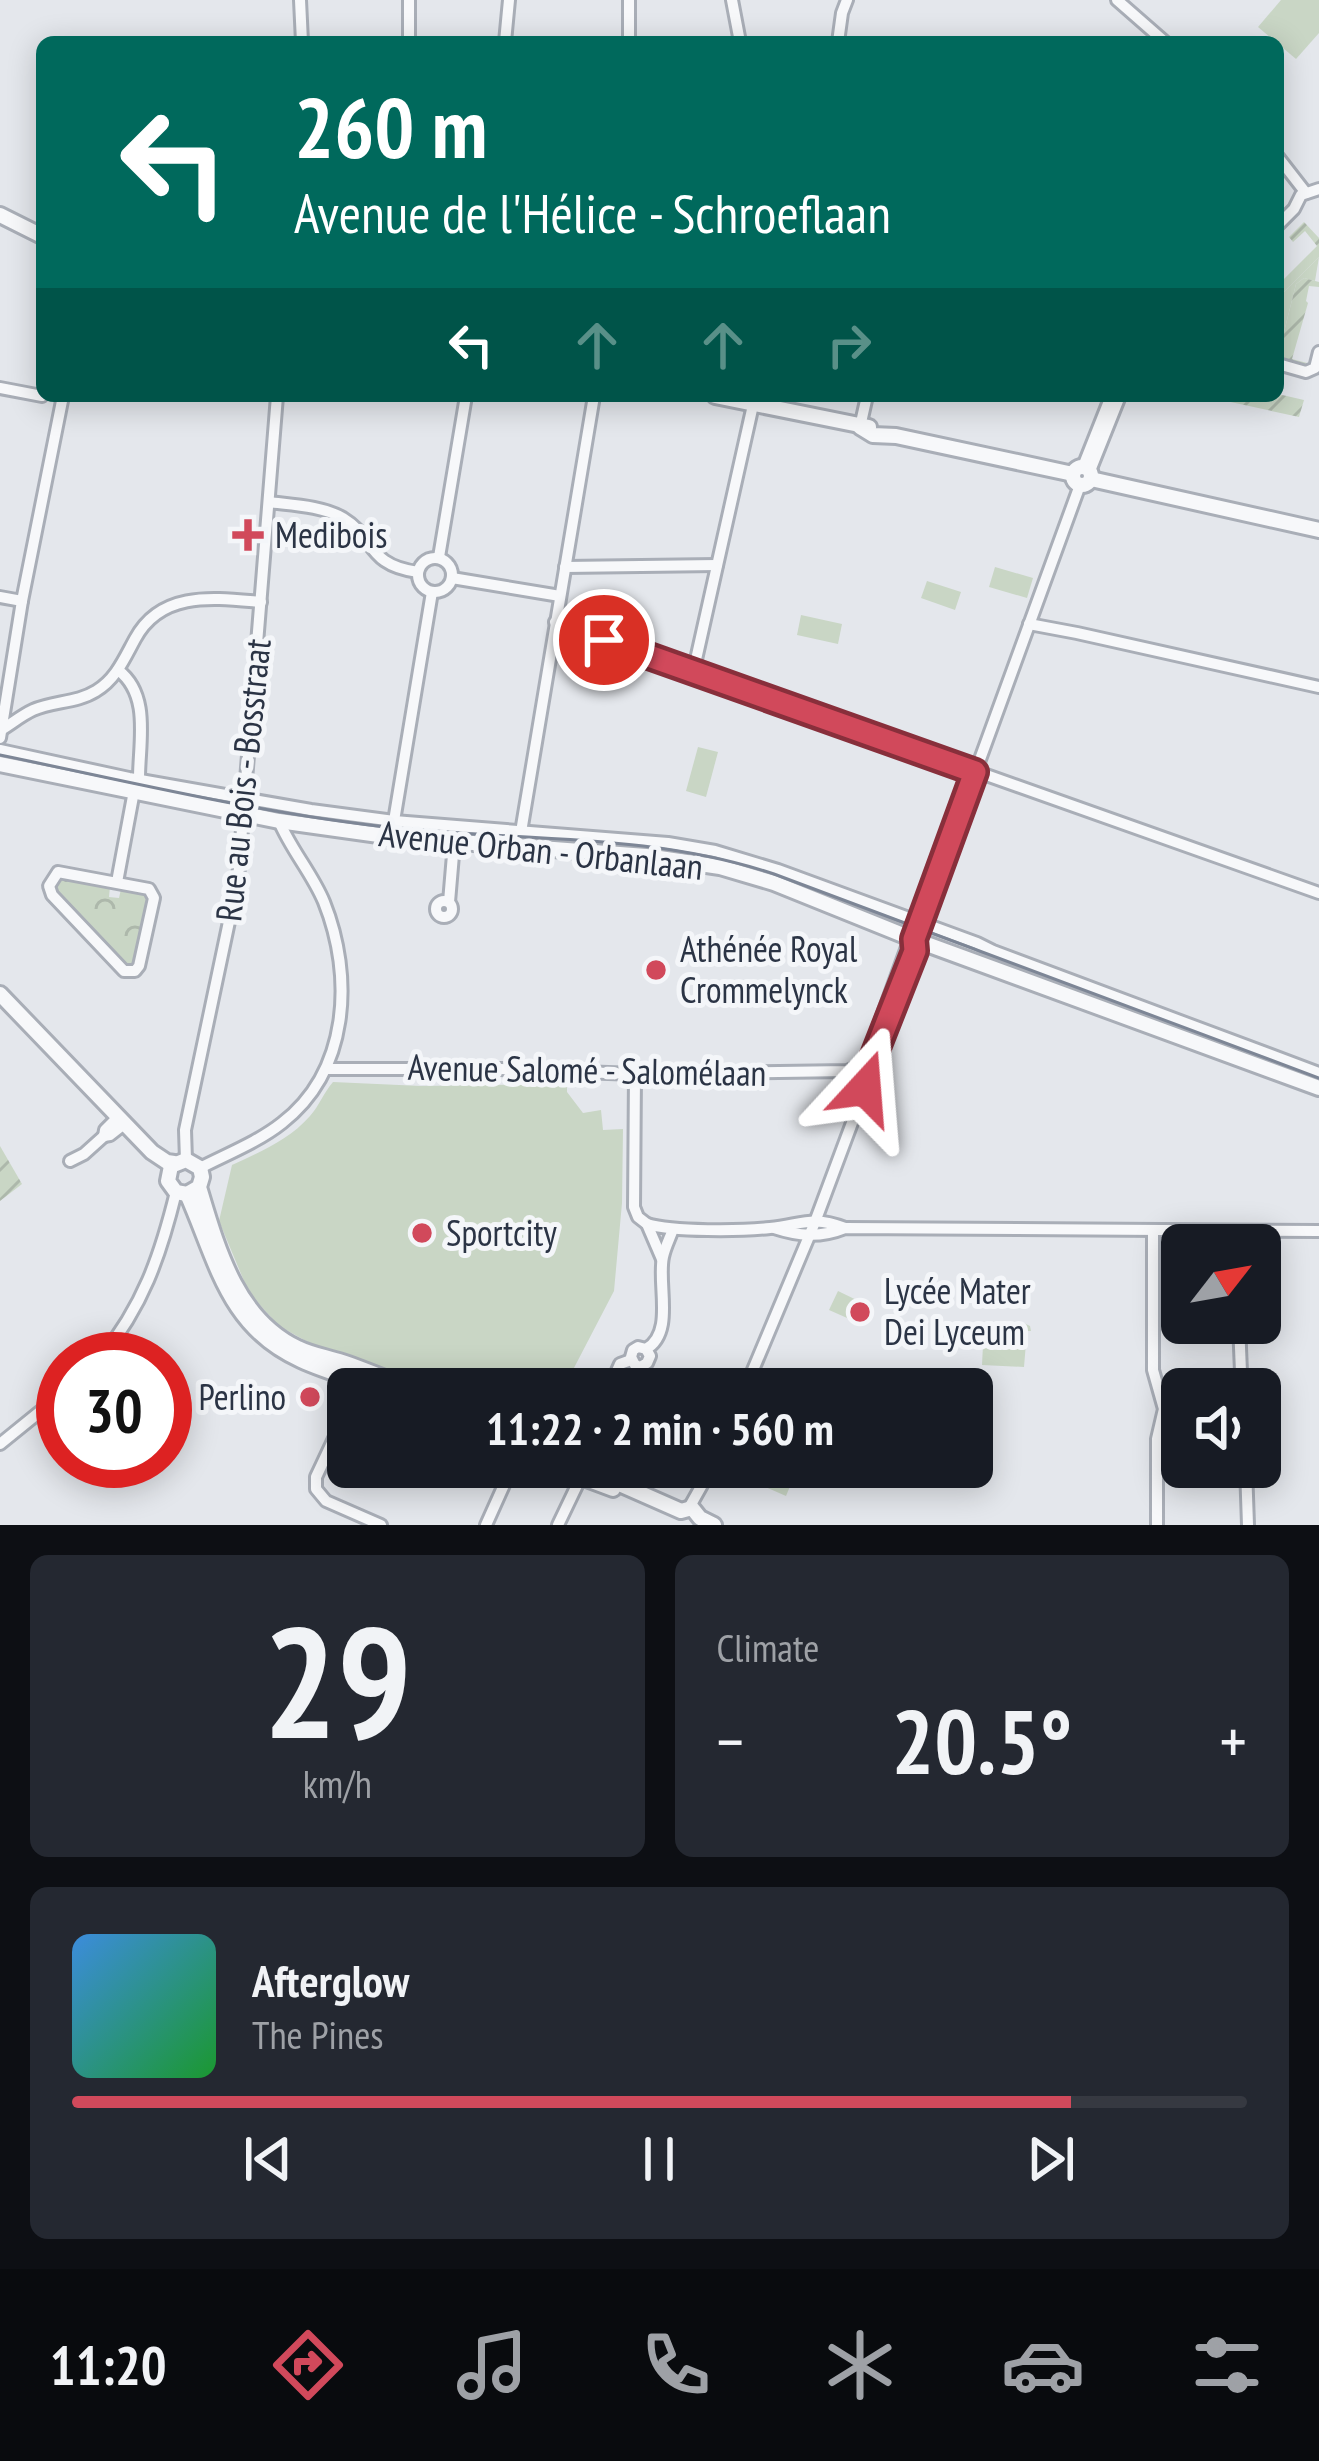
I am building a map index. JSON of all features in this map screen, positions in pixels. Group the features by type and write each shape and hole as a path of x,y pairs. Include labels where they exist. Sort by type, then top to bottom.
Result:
{"street":[{"path":"300,0 302,36"},
{"path":"409,0 409,36"},
{"path":"506,36 509,0"},
{"path":"629,0 629,36"},
{"path":"733,0 739,36"},
{"path":"839,36 847,0"},
{"path":"1117,0 1147,24"},
{"path":"1127,0 1159,36"},
{"path":"1284,163 1313,191 1301,196 1284,222"},
{"path":"0,215 36,233"},
{"path":"1284,366 1306,372 1315,368 1319,352"},
{"path":"0,388 36,395"},
{"path":"0,734 62,402"},
{"name":"Rue au Bois - Bosstraat","path":"182,1167 232,911 244,815 277,402"},
{"path":"439,557 465,402"},
{"path":"521,832 592,402"},
{"path":"744,402 874,427 896,436 1319,530"},
{"path":"860,427 866,402"},
{"path":"754,1368 865,1088 866,1060 1084,464 1112,402"},
{"path":"693,673 753,404"},
{"path":"269,502 339,515 382,560 418,572"},
{"path":"439,557 449,564 452,578 447,587 432,592 422,586 418,572 427,559 439,557"},
{"path":"565,567 717,565"},
{"path":"452,578 560,596"},
{"path":"394,821 432,592"},
{"path":"0,597 22,601"},
{"path":"0,734 32,710 90,695 105,685 137,634 165,607 210,598 261,602"},
{"path":"556,622 1319,892"},
{"path":"1029,624 1319,687"},
{"path":"117,882 137,785 141,728 139,700 126,675 118,670"},
{"name":"Avenue Orban - Orbanlaan","path":"0,750 279,821 303,816 394,821 668,842 716,851 778,870 917,931 1319,1088"},
{"name":"Avenue Orban - Orbanlaan","path":"0,764 246,798 303,816 454,843 646,856 720,867 917,931 977,943 1319,1073"},
{"path":"279,821 313,878 335,938 343,988 338,1029 326,1069 309,1097 275,1129 182,1167 170,1185 187,1191 243,1300 259,1321 300,1349 358,1368"},
{"path":"449,902 454,843"},
{"path":"58,872 117,882 149,889 154,898 139,966 129,972 49,890 58,872"},
{"path":"0,998 158,1158 202,1178 171,1214 147,1287 121,1332"},
{"name":"Avenue Salomé - Salomélaan","path":"326,1069 634,1074 860,1069 867,1073"},
{"path":"634,1074 634,1207 662,1259"},
{"path":"70,1161 119,1122"},
{"path":"187,1191 223,1285 252,1327 290,1355 327,1371"},
{"path":"171,1214 194,1211"},
{"path":"774,1228 815,1222 845,1228 1161,1230"},
{"path":"647,1224 774,1228 802,1236 845,1228"},
{"path":"618,1368 631,1360 633,1350 655,1345 662,1333 662,1259 673,1228"},
{"path":"1153,1230 1153,1370 1161,1398"},
{"path":"1281,1230 1319,1231"},
{"path":"0,1444 36,1415"},
{"path":"1157,1525 1161,1422"},
{"path":"327,1454 316,1477 322,1499 381,1525"},
{"path":"486,1525 503,1488"},
{"path":"558,1525 574,1488"},
{"path":"613,1488 692,1518 703,1488"},
{"path":"1247,1488 1248,1525"}],"green space":[{"path":"1281,0 1319,0 1319,33 1296,59 1284,49 1284,36 1269,36 1258,27"},
{"path":"1304,222 1319,238 1319,257 1284,292 1284,279 1317,246 1305,231 1293,242 1289,237"},
{"path":"1319,257 1315,281 1304,278 1296,284 1284,332 1284,292"},
{"path":"1304,278 1319,282 1319,287 1309,286 1292,359 1311,364 1306,367 1284,360 1284,332 1296,284"},
{"path":"1284,395 1304,400 1299,417 1230,402 1284,402"},
{"path":"995,567 1033,578 1027,598 989,587"},
{"path":"927,581 961,592 955,610 921,598"},
{"path":"801,615 842,624 838,644 797,635"},
{"path":"698,747 718,752 706,797 686,791"},
{"path":"64,877 110,886 109,897 119,898 121,889 147,893 132,964 124,964 56,893"},
{"name":"Sportcity","path":"333,1082 567,1084 567,1092 583,1113 601,1110 603,1130 623,1129 614,1291 574,1368 374,1368 315,1346 279,1326 249,1293 219,1221 232,1165 274,1145 313,1112"},
{"path":"0,1146 22,1184 0,1201"},
{"path":"838,1291 871,1307 863,1325 829,1310"},
{"path":"1024,1323 1031,1331 1027,1331 1024,1367 982,1365 984,1325 1023,1327"}],"tram line":[{"path":"0,755 345,822 586,840 728,861 774,874 1319,1078"}],"place":[{"name":"Medibois","path":"248,535"},
{"name":"Athénée Royal Crommelynck","path":"656,970"},
{"name":"Sportcity","path":"422,1233"},
{"name":"Lycée Mater Dei Lyceum","path":"860,1312"},
{"name":"Perlino","path":"310,1397"}],"route":[{"path":"604,640 975,772 865,1088"}]}
